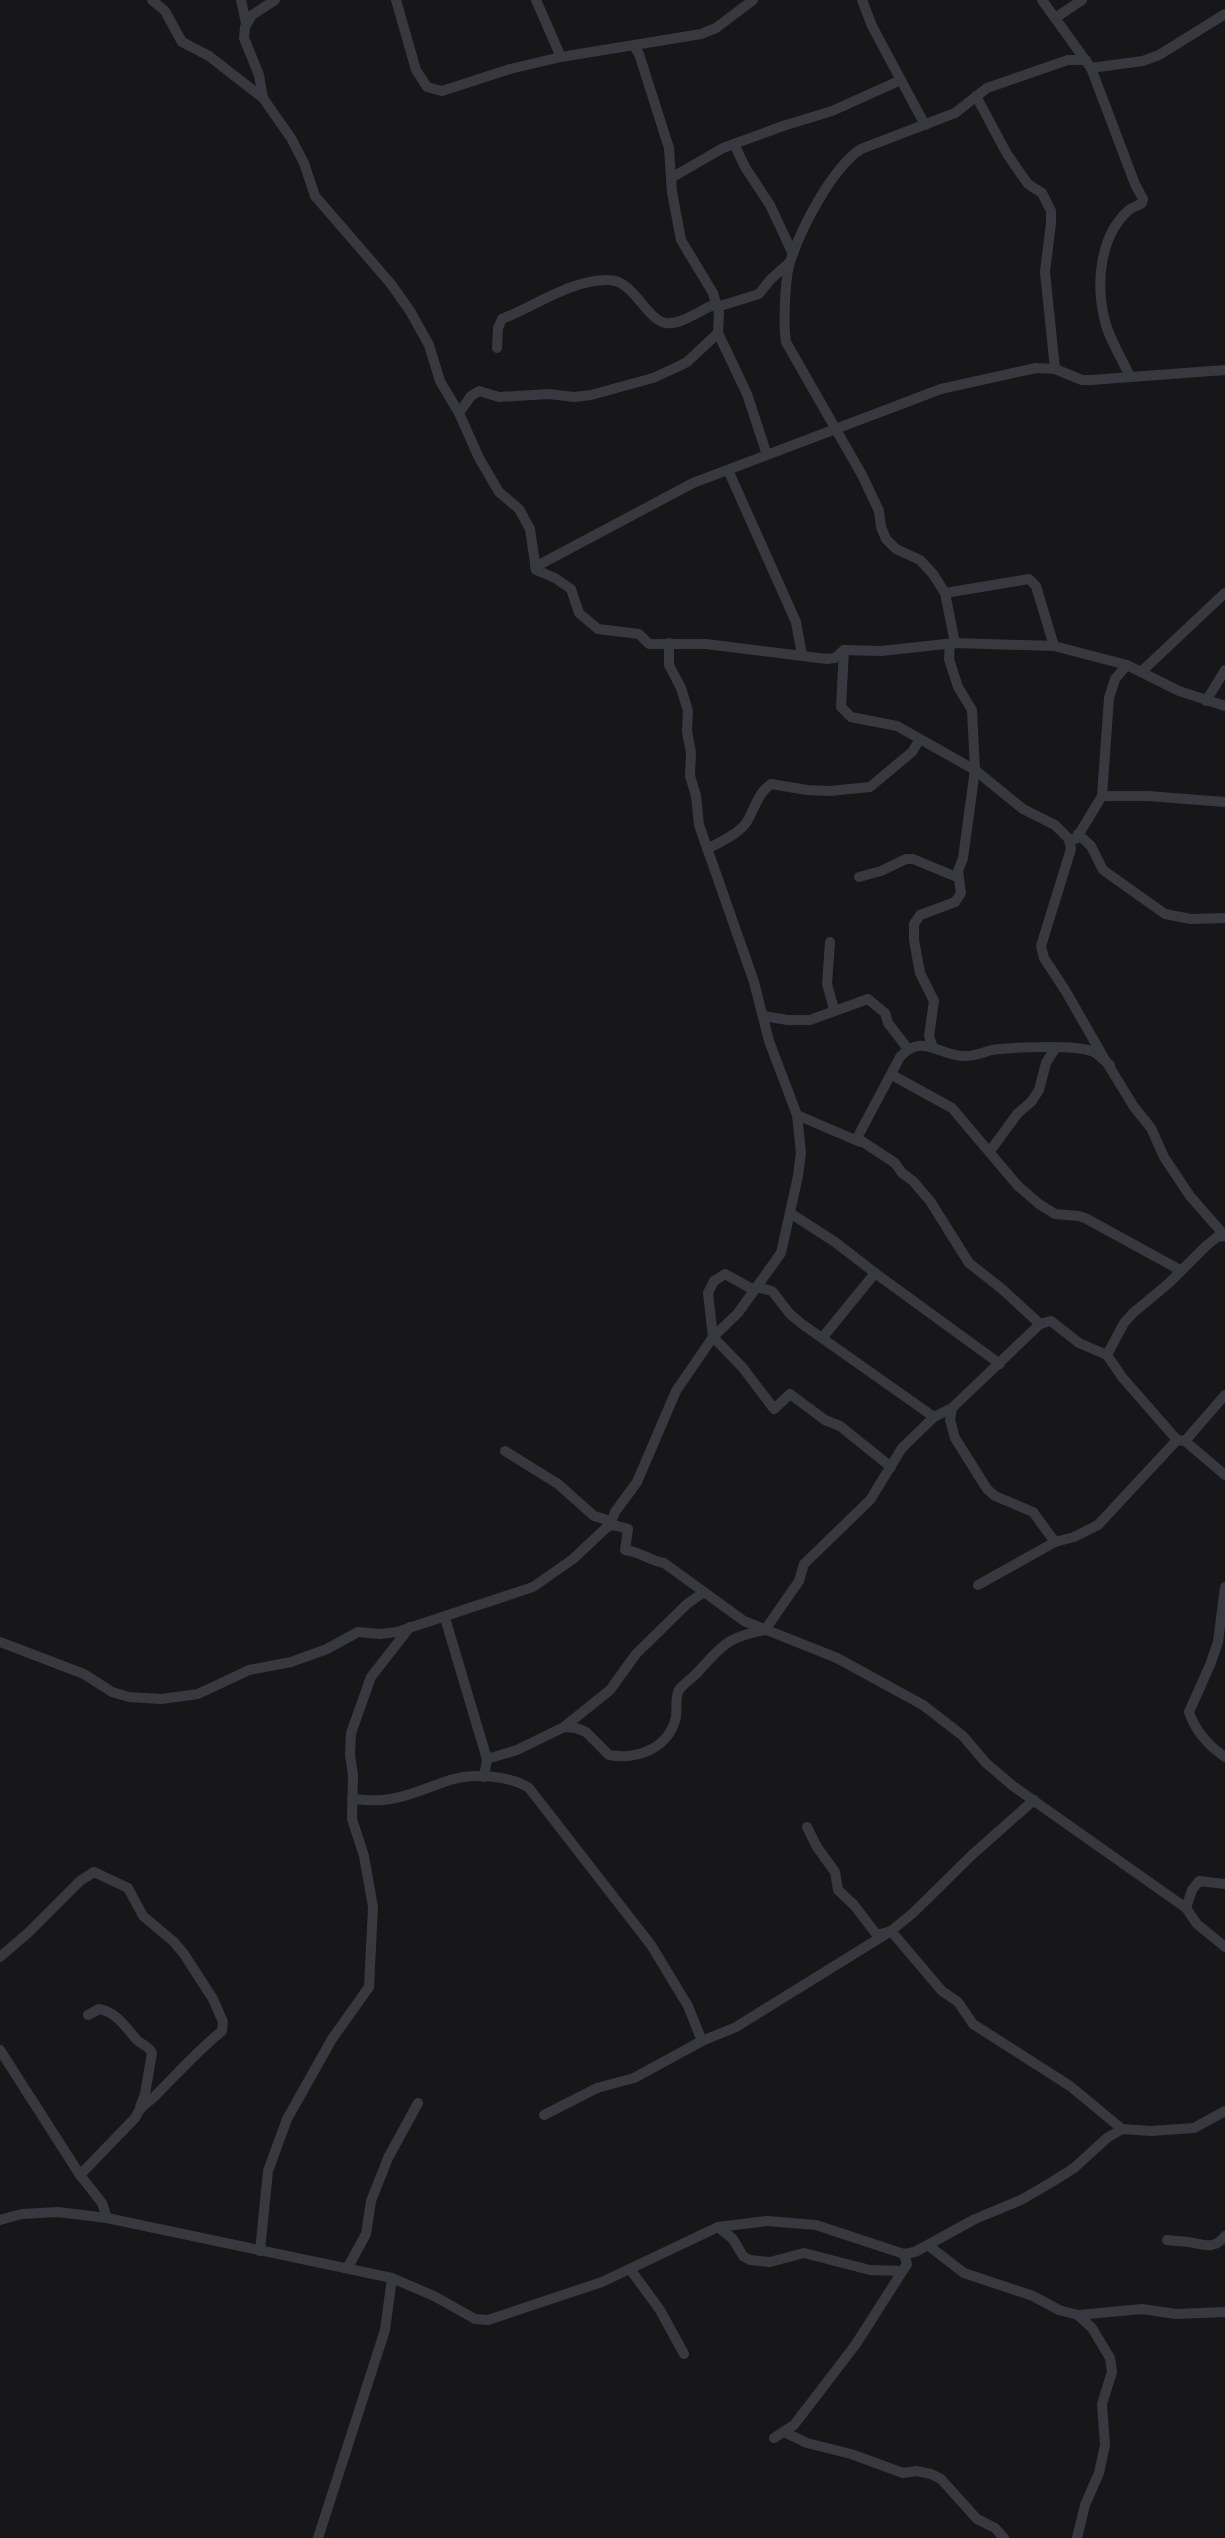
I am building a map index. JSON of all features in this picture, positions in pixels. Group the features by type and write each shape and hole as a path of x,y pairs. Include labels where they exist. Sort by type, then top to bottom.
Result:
{"street":[{"path":"152,0 165,11 182,42 209,56 263,98 291,138 304,163 315,196 391,284 410,311 429,345 440,381 459,413 468,437 492,481 504,498 519,509 530,529 535,567 538,572 555,578 571,589 579,613 598,629 627,631 642,635 649,644 706,644 831,659 844,650 881,651 953,644 1054,646 1127,665 1179,691 1225,706"},
{"path":"241,0 246,23 244,38 259,75 263,98"},
{"path":"246,23 256,12 275,0"},
{"path":"396,0 416,70 427,87 442,91 510,69 561,57 612,47 634,46 701,34 716,28 753,0"},
{"path":"536,0 561,57"},
{"path":"862,0 872,26 926,125"},
{"path":"1042,0 1088,64 1135,184 1143,199 1142,203 1130,209 1120,219 1110,235 1102,254 1104,319 1130,377"},
{"path":"1055,18 1082,0"},
{"path":"1110,1065 1091,1051 1056,1047 1008,1048 965,1056 946,1053 932,1045 928,1036 934,1001 920,973 914,940 914,924 920,915 955,902 961,893 959,878 976,770 972,710 958,688 949,659 953,644 945,593 933,574 920,560 893,547 886,539 873,497 786,342 784,325 792,258 816,204 849,157 862,149 955,113 988,88 1068,60 1088,64 1143,61 1159,56 1225,14"},
{"path":"634,46 639,54 669,148 672,192 681,240 713,293 718,333 747,394 767,455"},
{"path":"671,178 713,152 782,126 832,111 901,80"},
{"path":"976,96 1007,154 1028,184 1042,193 1051,211 1052,224 1045,272 1055,368"},
{"path":"734,144 745,167 770,205 792,258"},
{"path":"497,348 498,328 502,320 574,286 610,280 618,282 633,293 660,320 666,323 759,294 792,258"},
{"path":"459,413 471,396 479,391 499,397 549,394 574,397 653,378 687,362 718,333"},
{"path":"535,567 693,483 941,389 1036,368 1055,368 1082,380 1225,370"},
{"path":"728,470 796,622 802,655"},
{"path":"945,593 1029,579 1036,586 1054,646"},
{"path":"1141,672 1225,593"},
{"path":"0,1642 84,1674 112,1692 129,1698 161,1700 198,1694 249,1670 291,1662 332,1647 358,1632 380,1634 445,1618 533,1587 573,1559 610,1523 637,1482 676,1391 713,1338 738,1313 781,1253 801,1153 796,1115 762,1016 754,982 699,825 696,796 691,781 691,753 686,731 688,711 682,688 668,665 667,658 670,643"},
{"path":"844,650 841,707 851,717 897,726 976,770 1023,809 1091,846 1103,870 1165,914 1191,919 1225,918"},
{"path":"1127,665 1115,679 1108,698 1102,796 1093,814 1073,836 1071,849 1041,946 1044,958 1134,1107 1151,1128 1164,1157 1190,1196 1225,1236"},
{"path":"1206,701 1225,670"},
{"path":"708,849 739,830 746,822 761,792 771,784 822,791 870,786 912,752 920,739"},
{"path":"1102,796 1148,796 1225,802"},
{"path":"858,878 881,871 906,859 913,859 959,878"},
{"path":"830,942 827,984 834,1009"},
{"path":"762,1016 802,1020 815,1018 834,1009 868,999 885,1013 888,1023 908,1049"},
{"path":"860,1142 857,1134 900,1057 908,1049 932,1045"},
{"path":"990,1151 1018,1113 1031,1102 1039,1090 1046,1063 1056,1047"},
{"path":"892,1074 952,1108 1018,1186 1049,1211 1087,1219 1180,1270"},
{"path":"796,1115 860,1142 894,1162 902,1173 924,1192 968,1263 1002,1289 1040,1324"},
{"path":"790,1212 843,1248 1000,1364"},
{"path":"1107,1355 1124,1323 1217,1237 1225,1236"},
{"path":"823,1337 875,1273"},
{"path":"891,1467 840,1426 825,1420 790,1394 774,1409 743,1368 713,1338 708,1293 714,1281 725,1274 755,1288 772,1291 790,1314 934,1417"},
{"path":"564,1727 586,1732 610,1755 633,1756 650,1750 661,1743 671,1732 676,1717 679,1691 726,1642 740,1635 765,1630 799,1581 804,1564 870,1500 902,1448 934,1417 952,1408 1040,1324 1051,1321 1079,1343 1107,1355 1122,1377 1181,1441 1225,1475"},
{"path":"978,1585 1055,1542 1098,1525 1225,1395"},
{"path":"952,1408 950,1420 955,1438 987,1489 995,1496 1033,1512 1055,1542"},
{"path":"505,1451 558,1484 594,1516 628,1529 625,1550 640,1552 649,1560 664,1563 744,1621 837,1658 924,1705 963,1736 986,1763 1034,1800 1186,1908 1197,1924 1225,1947"},
{"path":"1225,1587 1218,1642 1210,1666 1189,1712 1193,1724 1225,1757"},
{"path":"487,1759 517,1750 564,1727 610,1690 636,1654 674,1616 704,1592"},
{"path":"445,1618 487,1759 484,1777"},
{"path":"260,2251 268,2171 287,2119 332,2040 369,1987 373,1907 364,1856 352,1819 353,1775 350,1755 355,1717 371,1677 410,1627"},
{"path":"352,1799 383,1800 436,1787 450,1780 484,1777 506,1780 525,1786 533,1793 651,1945 688,2006 702,2041"},
{"path":"544,2115 597,2088 634,2078 702,2041 736,2027 891,1931 913,1913 973,1854 1034,1800"},
{"path":"807,1827 816,1847 835,1872 838,1890 854,1905 877,1935 891,1931"},
{"path":"0,1957 30,1932 86,1875 94,1872 104,1875 128,1888 142,1916 174,1942 184,1954 213,1999 223,2022 222,2031 185,2063 153,2099 140,2107"},
{"path":"1186,1908 1192,1890 1199,1881 1225,1884"},
{"path":"891,1931 942,1991 958,2002 973,2024 1070,2086 1122,2129"},
{"path":"80,2175 135,2118 145,2094 152,2054 150,2050 139,2042 125,2024 104,2010 99,2009 88,2015"},
{"path":"0,2050 80,2175 102,2203 107,2218"},
{"path":"348,2267 366,2234 371,2201 388,2158 418,2103"},
{"path":"0,2220 22,2214 58,2212 107,2218 260,2251 348,2267 392,2278 434,2296 475,2319 488,2320 602,2282 718,2227 767,2221 816,2225 904,2254 929,2246 975,2219 1021,2200 1074,2168 1107,2138 1122,2129 1151,2131 1194,2128 1225,2111"},
{"path":"718,2227 733,2239 743,2256 750,2260 770,2262 804,2253 870,2270 902,2271"},
{"path":"1167,2240 1188,2242 1205,2247 1217,2244 1225,2236"},
{"path":"929,2246 964,2273 1033,2296 1059,2310 1078,2315 1142,2309 1176,2314 1225,2312"},
{"path":"774,2438 794,2424 856,2344 907,2264 904,2254"},
{"path":"630,2269 660,2310 684,2354"},
{"path":"318,2538 385,2330 392,2278"},
{"path":"1077,2538 1085,2505 1099,2473 1105,2445 1102,2404 1112,2372 1110,2358 1101,2343 1078,2315"},
{"path":"784,2432 807,2443 851,2454 903,2472 916,2471 931,2474 941,2479 978,2519 995,2528 1004,2538"}]}
